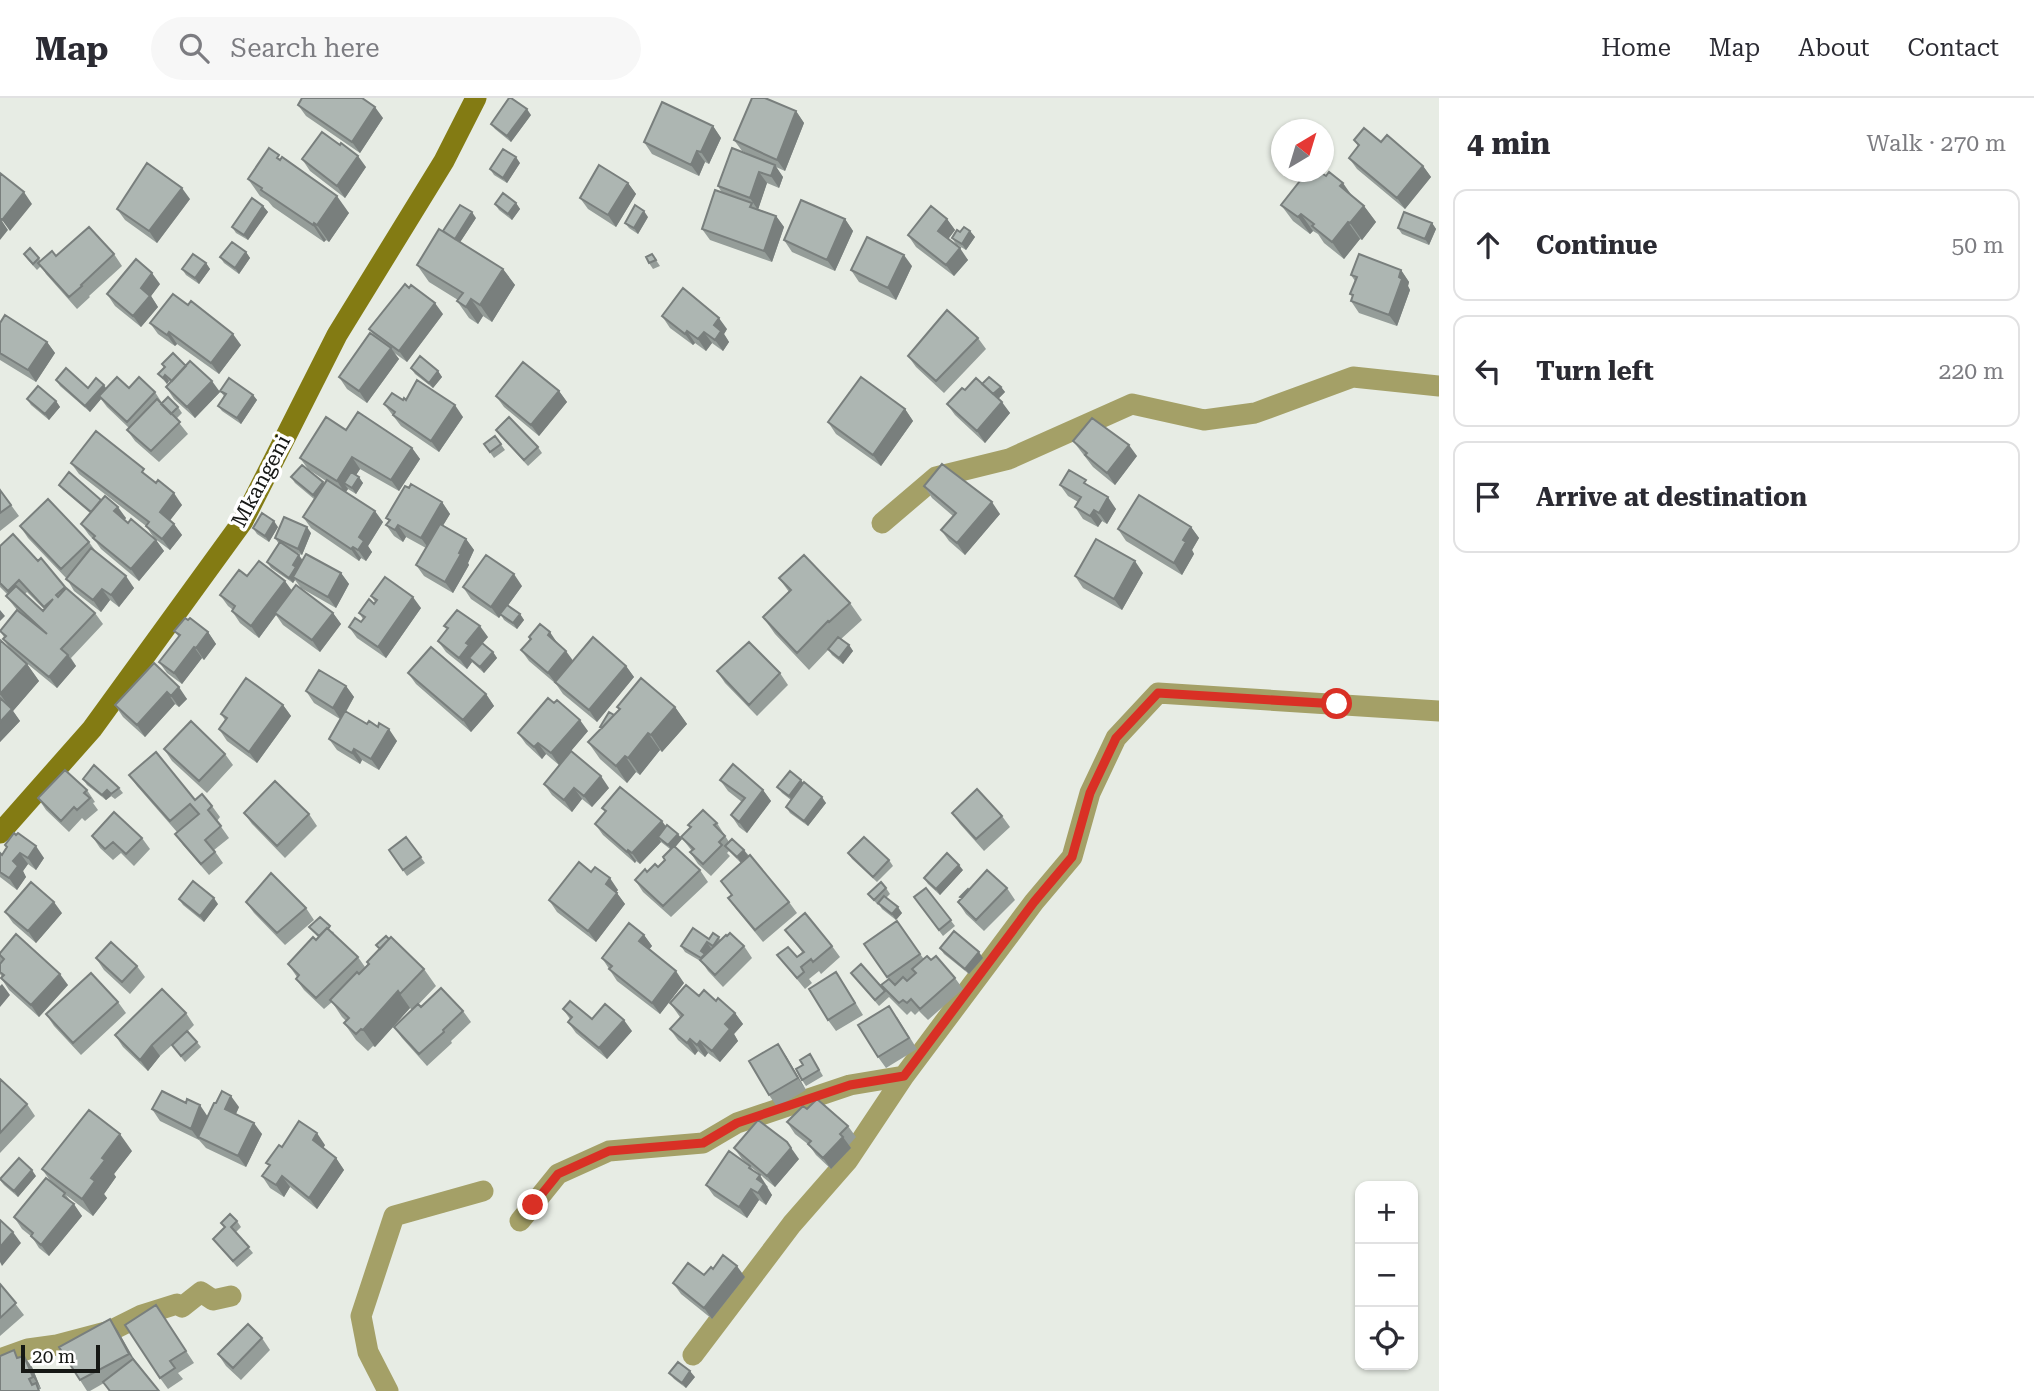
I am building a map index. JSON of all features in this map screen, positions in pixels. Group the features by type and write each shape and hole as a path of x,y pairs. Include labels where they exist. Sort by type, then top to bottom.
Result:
{"street":[{"name":"Mkangeni","path":"0,833 92,729 243,521 337,335 444,161 476,98"},
{"path":"882,523 936,477 1009,459 1132,404 1204,420 1255,413 1353,377 1439,386"},
{"path":"693,1355 792,1223 848,1160 904,1076 1034,902 1072,857 1090,793 1116,738 1158,693 1439,710"},
{"path":"520,1221 558,1174 609,1151 703,1143 737,1123 850,1085 904,1076"},
{"path":"388,1391 369,1352 360,1316 394,1216 483,1191"},
{"path":"0,1359 29,1349 57,1345 110,1331 142,1315 177,1304 182,1307 201,1292 213,1300 231,1296"}],"building":[{"path":"302,98 362,98 375,107 352,142 298,105"},
{"path":"509,98 527,109 507,136 491,124"},
{"path":"752,98 765,98 796,111 777,160 734,140"},
{"path":"662,102 713,126 701,152 697,151 691,165 644,142"},
{"path":"1364,128 1381,142 1387,135 1423,166 1397,198 1349,158 1359,145 1354,140"},
{"path":"322,132 358,156 337,186 302,159"},
{"path":"269,148 279,155 277,158 280,160 282,157 337,196 317,225 313,225 248,179"},
{"path":"732,148 775,165 771,176 759,172 750,198 718,186"},
{"path":"503,149 516,157 503,178 490,169"},
{"path":"147,163 182,188 149,231 117,209"},
{"path":"599,165 628,183 608,215 580,198"},
{"path":"0,173 24,192 2,220 0,218"},
{"path":"1334,176 1343,183 1340,186 1364,206 1332,242 1301,214 1298,217 1281,205 1299,182 1334,182"},
{"path":"715,190 752,203 750,207 776,216 764,251 702,229"},
{"path":"503,193 516,203 508,214 495,204"},
{"path":"252,198 263,206 244,235 232,227"},
{"path":"801,200 845,219 827,260 784,240"},
{"path":"460,205 472,212 455,239 443,231"},
{"path":"635,205 644,211 634,228 625,223"},
{"path":"931,206 947,219 938,231 960,248 946,265 908,235"},
{"path":"1404,212 1432,223 1425,239 1398,228"},
{"path":"89,227 114,254 69,297 38,263 52,251 56,256"},
{"path":"964,227 970,231 962,244 952,238 957,230 960,232"},
{"path":"439,229 503,269 480,305 471,299 466,307 457,301 463,293 417,265"},
{"path":"867,237 904,255 888,288 851,270"},
{"path":"232,242 246,252 235,268 220,257"},
{"path":"30,248 39,258 33,264 24,254"},
{"path":"193,254 206,263 195,278 182,269"},
{"path":"652,254 656,260 649,263 646,257"},
{"path":"1359,254 1401,270 1399,277 1402,279 1389,315 1351,301 1353,295 1350,294 1357,277 1351,275"},
{"path":"136,259 152,273 141,288 150,296 133,316 107,294"},
{"path":"405,284 409,288 411,285 435,303 399,351 369,329"},
{"path":"683,288 719,318 714,325 721,331 715,340 704,332 698,339 687,331 685,334 662,316"},
{"path":"173,294 188,305 191,301 233,334 211,363 169,332 167,335 150,323"},
{"path":"947,310 978,338 936,381 908,356"},
{"path":"5,315 47,342 28,370 0,353 0,323"},
{"path":"370,333 391,348 359,391 339,377"},
{"path":"173,353 186,366 172,381 165,375 163,378 158,374 165,367 162,364"},
{"path":"420,356 438,371 429,383 411,368"},
{"path":"190,361 212,381 187,407 166,387"},
{"path":"523,362 559,391 531,425 496,396"},
{"path":"66,368 88,388 96,378 104,385 85,406 56,380"},
{"path":"117,377 129,388 139,377 155,392 127,422 99,396"},
{"path":"861,377 905,409 873,455 828,422"},
{"path":"989,377 1001,387 993,394 982,384"},
{"path":"229,378 253,395 237,418 218,406 226,394 220,391"},
{"path":"976,378 1002,402 977,431 947,404"},
{"path":"417,380 455,405 431,441 393,415 395,412 384,404 392,393 406,400"},
{"path":"38,386 56,401 45,414 27,399"},
{"path":"168,397 178,407 171,414 161,404"},
{"path":"157,399 180,422 151,451 127,430"},
{"path":"358,412 412,448 391,480 352,457 337,481 300,458 326,417 346,430"},
{"path":"509,417 538,447 524,460 496,430"},
{"path":"1092,418 1129,445 1107,473 1073,441"},
{"path":"96,431 144,469 142,472 174,493 160,512 174,524 162,539 146,526 149,522 71,463"},
{"path":"495,436 501,444 490,452 484,444"},
{"path":"942,464 992,502 957,543 941,530 956,513 924,486"},
{"path":"302,465 323,482 313,495 291,477"},
{"path":"1069,470 1086,480 1084,483 1108,497 1099,513 1094,510 1090,516 1075,507 1081,497 1060,485"},
{"path":"69,472 101,500 91,512 59,485"},
{"path":"351,472 359,477 352,488 344,483"},
{"path":"327,480 375,511 359,537 364,541 358,550 353,547 351,549 303,517"},
{"path":"411,484 442,502 421,538 398,525 395,530 386,525 390,520 386,518 405,486 409,488"},
{"path":"0,490 11,505 0,513"},
{"path":"1139,495 1191,527 1174,563 1118,529"},
{"path":"105,496 118,507 114,511 128,523 131,519 156,540 131,569 93,538 95,536 81,524"},
{"path":"48,499 89,542 61,569 20,526"},
{"path":"262,513 274,521 265,536 253,528"},
{"path":"284,517 307,527 298,549 275,538"},
{"path":"440,524 466,539 445,582 416,565"},
{"path":"13,534 38,561 41,558 65,587 56,595 58,597 66,588 95,613 61,649 68,655 49,677 3,639 6,636 0,631 17,610 47,634 6,596 16,586 43,611 53,599 44,607 19,580 8,591 0,583 0,546"},
{"path":"1096,539 1135,561 1114,599 1075,576"},
{"path":"280,542 299,555 289,578 267,562"},
{"path":"91,548 126,576 111,595 102,589 93,600 66,579"},
{"path":"306,554 341,573 328,597 293,577"},
{"path":"486,555 514,574 491,607 463,587"},
{"path":"804,555 850,603 797,653 763,617 791,590 779,578"},
{"path":"259,561 285,581 251,626 232,611 235,606 220,595 239,570 247,576"},
{"path":"385,577 413,597 378,647 349,627 355,618 361,622 365,617 359,613 369,599 374,604 377,600 371,596"},
{"path":"296,585 333,613 312,640 275,613"},
{"path":"507,605 520,614 513,623 500,614"},
{"path":"457,610 480,626 466,643 469,645 459,658 438,641 448,628 444,626"},
{"path":"185,618 190,618 208,632 174,673 159,662 180,635 174,631"},
{"path":"540,624 566,651 548,673 521,650"},
{"path":"593,637 626,666 589,710 555,682"},
{"path":"838,637 849,645 839,658 828,649"},
{"path":"0,640 27,664 0,694"},
{"path":"749,642 780,673 749,705 717,671"},
{"path":"482,643 493,652 480,667 469,658"},
{"path":"431,647 486,694 463,720 408,673"},
{"path":"154,663 179,687 171,696 167,692 137,725 115,705"},
{"path":"319,670 346,686 333,708 306,691"},
{"path":"246,678 283,705 249,752 219,729 227,718 221,714"},
{"path":"641,678 675,707 651,735 648,733 628,758 625,756 616,766 588,742 620,709 617,707"},
{"path":"0,698 12,709 0,722"},
{"path":"548,698 554,703 557,700 580,720 551,753 538,743 534,747 518,733"},
{"path":"345,711 367,724 369,721 378,727 379,723 389,729 371,759 354,749 352,753 329,739"},
{"path":"609,712 614,715 600,727"},
{"path":"191,721 225,754 199,781 164,749"},
{"path":"571,751 601,776 584,796 574,788 564,800 544,784"},
{"path":"156,752 195,800 202,794 212,806 208,810 221,826 205,840 215,852 201,864 175,834 199,814 190,804 170,821 129,775"},
{"path":"733,764 763,790 739,822 731,815 745,798 720,780"},
{"path":"94,765 119,788 111,794 107,790 102,795 83,779"},
{"path":"65,770 87,790 84,793 90,798 77,810 74,807 61,821 38,798"},
{"path":"790,771 801,780 789,796 777,787"},
{"path":"275,781 309,814 277,846 244,813"},
{"path":"804,782 822,797 804,821 786,807"},
{"path":"620,787 662,821 632,853 628,850 627,852 595,824 606,811 602,808"},
{"path":"977,789 1002,816 976,839 952,813"},
{"path":"703,810 717,823 714,825 725,836 719,842 722,845 703,864 690,852 694,849 681,837 691,827 688,825"},
{"path":"114,812 142,838 126,854 113,842 105,849 92,836"},
{"path":"667,825 678,834 668,845 658,837"},
{"path":"14,833 36,846 28,858 20,853 13,861 18,866 9,878 0,872 0,853 2,855 7,847 5,845"},
{"path":"406,837 421,857 403,870 389,850"},
{"path":"864,837 889,860 873,877 848,853"},
{"path":"732,839 744,850 737,857 725,846"},
{"path":"674,846 700,870 663,906 635,880 645,869 647,872 655,864 658,867"},
{"path":"947,853 959,865 936,889 924,878"},
{"path":"750,855 789,902 755,930 728,898 732,895 721,881"},
{"path":"579,862 591,872 595,867 610,878 606,884 617,893 588,931 549,900"},
{"path":"987,870 1007,888 976,920 958,902"},
{"path":"271,873 306,908 277,933 246,902"},
{"path":"193,881 214,898 200,916 179,899"},
{"path":"31,882 54,902 28,931 5,912"},
{"path":"881,882 886,888 874,900 868,894"},
{"path":"926,888 951,920 939,930 914,897"},
{"path":"884,896 898,907 892,914 878,903"},
{"path":"805,913 832,946 813,962 811,959 801,967 804,972 797,978 777,955 788,947 797,957 804,952 785,930"},
{"path":"320,917 330,926 319,936 309,927"},
{"path":"897,921 920,954 887,977 864,944"},
{"path":"629,923 644,935 639,941 676,971 652,1003 609,969 612,966 602,958"},
{"path":"327,928 358,957 316,998 296,979 299,975 288,964 313,937 316,940"},
{"path":"693,928 709,939 713,933 719,937 713,946 707,942 701,951 705,954 701,958 681,946"},
{"path":"954,931 979,952 965,969 940,948"},
{"path":"730,933 744,946 715,975 700,960"},
{"path":"16,934 60,974 31,1005 1,978 4,975 0,972 0,964 4,959 0,953"},
{"path":"386,936 389,939 380,949 376,945"},
{"path":"391,937 424,969 356,1034 344,1023 349,1018 330,1000 357,972 359,974 369,964 367,962"},
{"path":"111,942 137,966 122,982 96,958"},
{"path":"927,956 931,960 936,956 955,978 920,1009 911,999 907,1003 903,1000 899,1003 881,985 889,979 895,985 903,977 907,981 916,973 912,969"},
{"path":"861,964 885,991 875,1000 851,973"},
{"path":"836,972 855,1003 828,1020 809,989"},
{"path":"91,973 118,1002 73,1043 46,1014"},
{"path":"686,985 699,996 704,990 716,1001 718,998 735,1013 725,1024 730,1029 712,1051 700,1041 697,1045 690,1039 687,1043 670,1029 683,1015 670,1003"},
{"path":"441,988 463,1011 419,1054 394,1027 418,1004 421,1007"},
{"path":"162,989 186,1013 140,1060 115,1035"},
{"path":"570,1001 592,1019 605,1004 624,1020 599,1048 568,1022 572,1017 563,1009"},
{"path":"889,1006 909,1038 878,1057 858,1025"},
{"path":"187,1031 197,1042 181,1056 172,1045"},
{"path":"778,1044 798,1078 769,1095 749,1061"},
{"path":"810,1054 819,1070 802,1080 796,1069 803,1065 800,1060"},
{"path":"0,1079 27,1104 0,1133"},
{"path":"162,1091 186,1103 187,1099 200,1105 191,1129 152,1109"},
{"path":"222,1091 231,1096 225,1109 254,1123 238,1156 198,1137"},
{"path":"817,1099 848,1126 840,1134 843,1137 823,1158 808,1144 811,1141 787,1122 803,1106 807,1109"},
{"path":"89,1110 120,1134 102,1158 105,1160 91,1178 95,1181 82,1199 42,1169"},
{"path":"758,1120 791,1148 767,1176 734,1148"},
{"path":"299,1121 317,1133 313,1140 336,1158 309,1198 282,1176 276,1185 262,1176 270,1165 266,1163 279,1145 282,1147"},
{"path":"729,1151 760,1175 757,1179 764,1184 758,1193 751,1189 739,1207 706,1185"},
{"path":"19,1158 32,1170 14,1191 0,1179"},
{"path":"46,1178 74,1204 41,1245 31,1236 33,1233 14,1217"},
{"path":"230,1214 237,1221 231,1227 249,1247 233,1261 213,1239 225,1227 221,1223"},
{"path":"0,1220 13,1232 0,1247"},
{"path":"723,1255 737,1266 704,1308 673,1283 688,1263 704,1275 711,1267 713,1269"},
{"path":"0,1284 16,1303 0,1318"},
{"path":"156,1305 186,1351 170,1361 175,1368 160,1378 125,1325"},
{"path":"110,1319 129,1354 80,1380 59,1347"},
{"path":"248,1324 262,1338 233,1368 218,1354"},
{"path":"14,1350 17,1358 24,1356 33,1377 29,1379 32,1385 36,1383 39,1391 0,1391 0,1356"},
{"path":"133,1359 159,1391 110,1391 103,1382"},
{"path":"678,1362 690,1371 682,1383 669,1373"}],"route":[{"path":"533,1205 558,1174 609,1151 703,1143 737,1123 850,1085 904,1076 1034,902 1072,857 1090,793 1116,738 1158,693 1337,704"}]}
